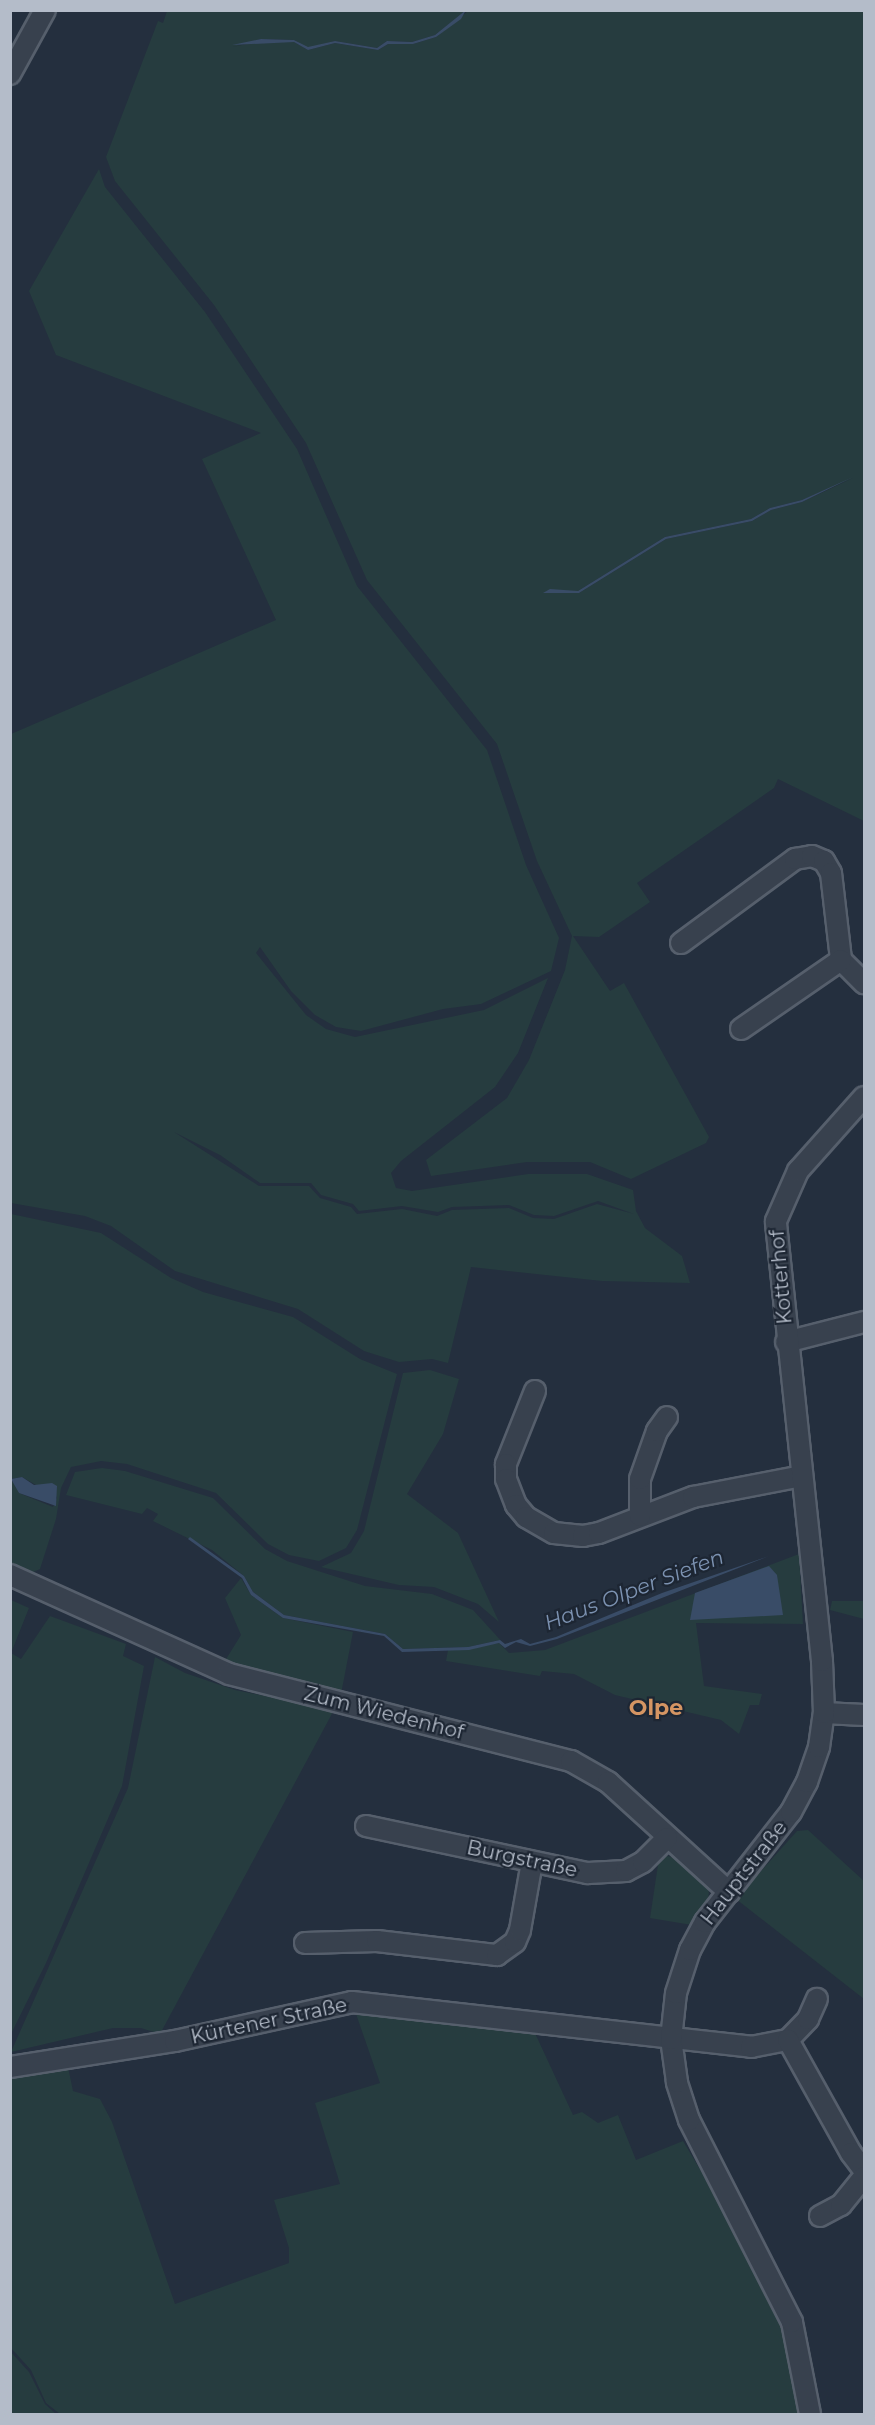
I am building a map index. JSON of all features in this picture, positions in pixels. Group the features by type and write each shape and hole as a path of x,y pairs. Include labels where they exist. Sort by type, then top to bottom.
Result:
{"street":[{"path":"10,74 45,10"},
{"path":"681,943 795,859 812,856 824,861 831,873 841,960 864,983"},
{"path":"741,1029 841,960"},
{"name":"Kotterhof","path":"786,1342 776,1221 798,1171 864,1097"},
{"path":"786,1342 864,1322"},
{"name":"Hauptstraße","path":"786,1342 802,1476 824,1713 819,1747 800,1797 705,1922 690,1950 676,1993 671,2039 677,2082 690,2120 792,2322 810,2415"},
{"path":"535,1391 506,1464 509,1492 516,1505 539,1527 568,1536 599,1533 640,1516 730,1487 802,1476"},
{"path":"640,1516 640,1479 657,1431 667,1417"},
{"name":"Zum Wiedenhof","path":"10,1575 230,1674 571,1761 608,1782 729,1892"},
{"path":"824,1713 864,1716"},
{"name":"Burgstraße","path":"366,1826 588,1873 626,1871 643,1862 667,1838"},
{"path":"305,1943 377,1941 497,1955 515,1942 520,1930 532,1862"},
{"path":"817,1999 808,2019 788,2040 851,2153 864,2170"},
{"name":"Kürtener Straße","path":"10,2067 175,2041 352,2002 751,2047 788,2040"},
{"path":"820,2216 841,2205 864,2177"}],"green space":[{"path":"167,11 466,11 435,35 412,42 387,41 377,48 335,41 308,48 294,40 261,39 233,47 261,41 294,42 308,50 335,43 378,50 388,44 413,44 436,37 468,11 864,11 864,821 778,779 774,788 637,883 650,902 599,937 573,936 610,991 624,983 709,1137 706,1143 631,1179 590,1162 527,1162 431,1176 426,1160 507,1098 529,1060 565,970 572,936 537,861 497,744 367,580 306,443 214,305 115,181 106,157 158,21 163,23","holes":["853,478 802,502 771,510 752,521 666,539 579,593 551,591 578,591 665,537 751,519 770,508 802,500"]},
{"path":"99,169 105,187 205,312 297,449 357,586 487,750 526,865 559,938 551,971 481,1004 443,1009 361,1031 336,1027 315,1015 291,991 260,947 256,953 306,1015 326,1029 355,1037 484,1010 548,978 518,1053 495,1087 401,1161 391,1173 396,1188 412,1191 528,1174 587,1174 633,1190 636,1211 645,1228 682,1256 690,1283 602,1281 471,1267 448,1363 432,1359 399,1362 364,1351 298,1309 175,1271 111,1226 85,1216 11,1203 11,734 276,620 202,459 261,433 56,355 29,291","holes":["174,1132 220,1155 260,1183 311,1183 321,1195 353,1204 359,1211 402,1206 438,1212 452,1207 509,1205 534,1215 554,1216 598,1201 634,1214 597,1204 554,1219 533,1218 509,1208 452,1210 437,1216 402,1209 357,1214 351,1207 320,1198 309,1186 259,1186"]},
{"path":"11,1214 101,1233 171,1278 203,1292 293,1317 360,1359 397,1374 357,1530 346,1548 319,1561 289,1555 268,1544 216,1493 127,1464 101,1461 71,1467 61,1488 56,1519 40,1569 31,1573 11,1563 10,1481 16,1483 19,1493 53,1507 57,1497 22,1477 11,1479"},
{"path":"430,1370 459,1379 443,1434 407,1494 458,1533 499,1622 478,1604 434,1587 399,1585 321,1567 351,1553 364,1531 403,1373"},
{"path":"102,1468 125,1471 213,1498 265,1549 287,1561 365,1586 432,1594 473,1610 504,1644 500,1640 468,1647 403,1649 385,1634 284,1615 253,1592 244,1576 212,1550 153,1521 158,1514 147,1508 142,1514 66,1495 75,1472"},
{"path":"799,1554 803,1624 696,1623 704,1686 762,1694 759,1705 750,1705 739,1734 721,1720 615,1695 574,1674 542,1671 540,1676 446,1661 448,1650 499,1643 509,1653 545,1650"},
{"path":"241,1578 251,1595 283,1618 353,1632 341,1694 223,1664 241,1635 225,1598"},
{"path":"11,1600 29,1608 11,1653"},
{"path":"832,1601 864,1601 864,1619 830,1610"},
{"path":"50,1616 126,1644 123,1656 144,1666 122,1786 46,1963 11,2034 11,1653 21,1659"},
{"path":"155,1657 185,1673 235,1690 334,1710 160,2034 141,2028 113,2028 11,2052 128,1788"},
{"path":"808,1830 864,1881 864,1999 736,1899 797,1831"},
{"path":"667,1856 678,1859 709,1890 708,1902 692,1925 650,1918 659,1858"},
{"path":"355,2011 534,2031 573,2115 582,2112 598,2123 618,2115 636,2160 683,2141 743,2241 785,2323 802,2414 60,2414 46,2403 31,2370 11,2348 10,2076 67,2062 73,2091 100,2099 112,2122 175,2304 289,2263 289,2248 274,2200 340,2184 315,2103 380,2083"},
{"path":"10,2351 29,2372 45,2404 56,2414 11,2414"}],"water":[{"path":"466,10 461,19 436,37 413,44 388,44 378,50 335,43 308,50 294,42 232,45 261,39 294,40 308,47 335,41 377,48 387,41 412,42 435,35"},
{"path":"853,477 802,502 771,510 752,521 666,539 579,593 543,593 550,589 578,591 665,537 751,519 770,508 802,500"},
{"path":"22,1477 34,1485 52,1483 57,1486 56,1506 19,1493 11,1479"},
{"path":"190,1537 244,1576 253,1592 284,1615 385,1634 403,1649 468,1647 500,1640 505,1644 521,1639 530,1644 556,1637 662,1593 769,1556 557,1639 530,1646 516,1642 505,1648 499,1643 469,1650 402,1652 384,1636 283,1618 251,1595 242,1578 188,1539"},
{"path":"769,1566 777,1575 783,1615 690,1620 695,1593"}],"district":[{"name":"Olpe","path":"656,1708"}],"water label":[{"name":"Haus Olper Siefen","path":"634,1590"}]}
